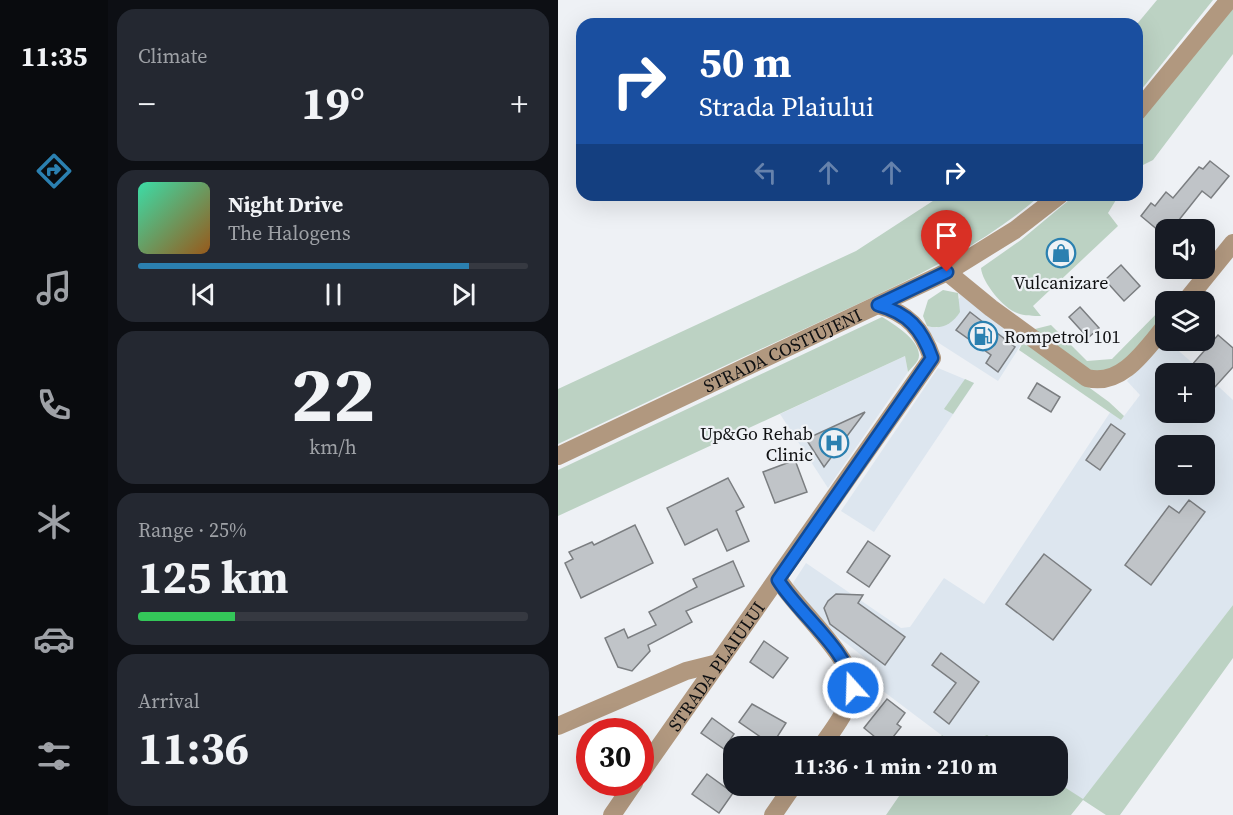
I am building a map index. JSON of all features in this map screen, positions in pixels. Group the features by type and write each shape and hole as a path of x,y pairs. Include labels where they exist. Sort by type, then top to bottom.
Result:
{"street":[{"path":"1143,105 1228,0"},
{"name":"STRADA COSTIUJENI","path":"558,456 947,272 1015,230 1052,201"},
{"path":"1194,291 1233,243"},
{"path":"947,272 991,308 1087,378 1099,381 1120,373 1141,355 1155,338"},
{"name":"STRADA PLAIULUI","path":"654,754 932,358 922,332 913,322 891,308 878,305"},
{"path":"778,580 788,596 841,658 852,678 849,701 828,736"},
{"path":"558,726 686,671 718,663"},
{"path":"612,815 625,796"},
{"path":"773,815 787,796"}],"shaded area":[{"path":"958,293 1024,340 998,381 931,338 927,326 937,328 960,297"},
{"path":"1155,350 1179,351 1193,363 1155,363 1155,423 1215,423 1215,383 1233,400 1233,605 1083,800 1068,790 1068,736 943,736 871,682 879,669 814,618 797,596 793,583 806,563 901,628 910,627 944,578 984,604 1111,411 1121,420 1140,395 1127,381"},
{"path":"905,356 908,372 828,488 780,414"},
{"path":"938,368 974,383 874,532 841,511"}],"green space":[{"path":"1157,0 1213,0 1143,88 1142,18"},
{"path":"1233,8 1233,54 1153,160 1143,165 1143,117"},
{"path":"933,201 1034,201 989,234 932,268 558,444 558,389 856,251"},
{"path":"1068,201 1115,201 1108,213 1118,226 1033,306 1041,316 1023,315 1011,310 989,287 982,274 981,268 1021,240"},
{"path":"943,290 958,293 960,312 946,325 927,326 923,316 928,300"},
{"path":"1155,315 1155,330 1144,344 1127,363 1109,372 1085,369 1061,354 1031,330 1051,325 1087,361 1112,359"},
{"path":"882,317 907,335 917,347 918,360 908,372 905,356 558,516 558,470"},
{"path":"1024,340 1109,402 1124,416 1121,420 1019,350"},
{"path":"965,379 974,383 953,414 944,409"},
{"path":"1233,605 1233,658 1120,815 1106,815 1083,800 1071,815 886,815 899,796 1068,796 1068,789 1083,799"}],"building":[{"path":"1210,161 1229,176 1211,198 1202,191 1180,219 1155,219 1155,228 1141,216 1151,203 1155,206 1166,192 1173,198 1199,167 1203,169"},
{"path":"1121,265 1140,286 1124,301 1105,280"},
{"path":"1080,307 1099,328 1088,338 1069,317"},
{"path":"970,312 1015,347 998,372 986,363 991,355 956,330"},
{"path":"1218,335 1233,348 1233,367 1215,387 1215,363 1194,363 1204,351 1215,351 1215,338"},
{"path":"1037,383 1060,397 1051,412 1028,398"},
{"path":"865,412 824,467 806,439"},
{"path":"1111,424 1125,434 1100,470 1086,460"},
{"path":"795,460 807,492 775,503 763,472"},
{"path":"728,478 744,507 736,511 749,541 727,551 717,529 685,545 667,508"},
{"path":"1189,500 1205,512 1151,585 1125,565 1169,506 1179,513"},
{"path":"635,525 653,563 581,598 565,563 573,559 569,552 592,542 594,545"},
{"path":"868,541 890,556 869,587 847,572"},
{"path":"1044,554 1091,590 1053,640 1006,604"},
{"path":"733,561 744,586 686,611 692,622 648,645 650,651 632,671 618,667 605,638 624,629 628,638 656,625 649,612 697,587 693,579"},
{"path":"836,594 863,595 858,603 905,637 885,665 830,624 824,608"},
{"path":"764,641 788,658 773,678 750,662"},
{"path":"941,653 979,682 949,724 934,712 956,683 932,665"},
{"path":"887,699 905,713 897,724 901,727 894,736 874,736 864,728"},
{"path":"752,704 786,723 778,736 759,736 739,722"},
{"path":"712,718 734,734 723,736 723,748 701,733"},
{"path":"707,774 723,786 723,796 731,796 719,813 692,794"}],"place":[{"name":"Vulcanizare","path":"1061,253"},
{"name":"Rompetrol 101","path":"983,336"},
{"name":"Up&Go Rehab Clinic","path":"834,443"}],"route":[{"path":"853,688 852,678 841,658 788,596 778,580 932,358 922,332 913,322 891,308 878,305 947,272"}]}
